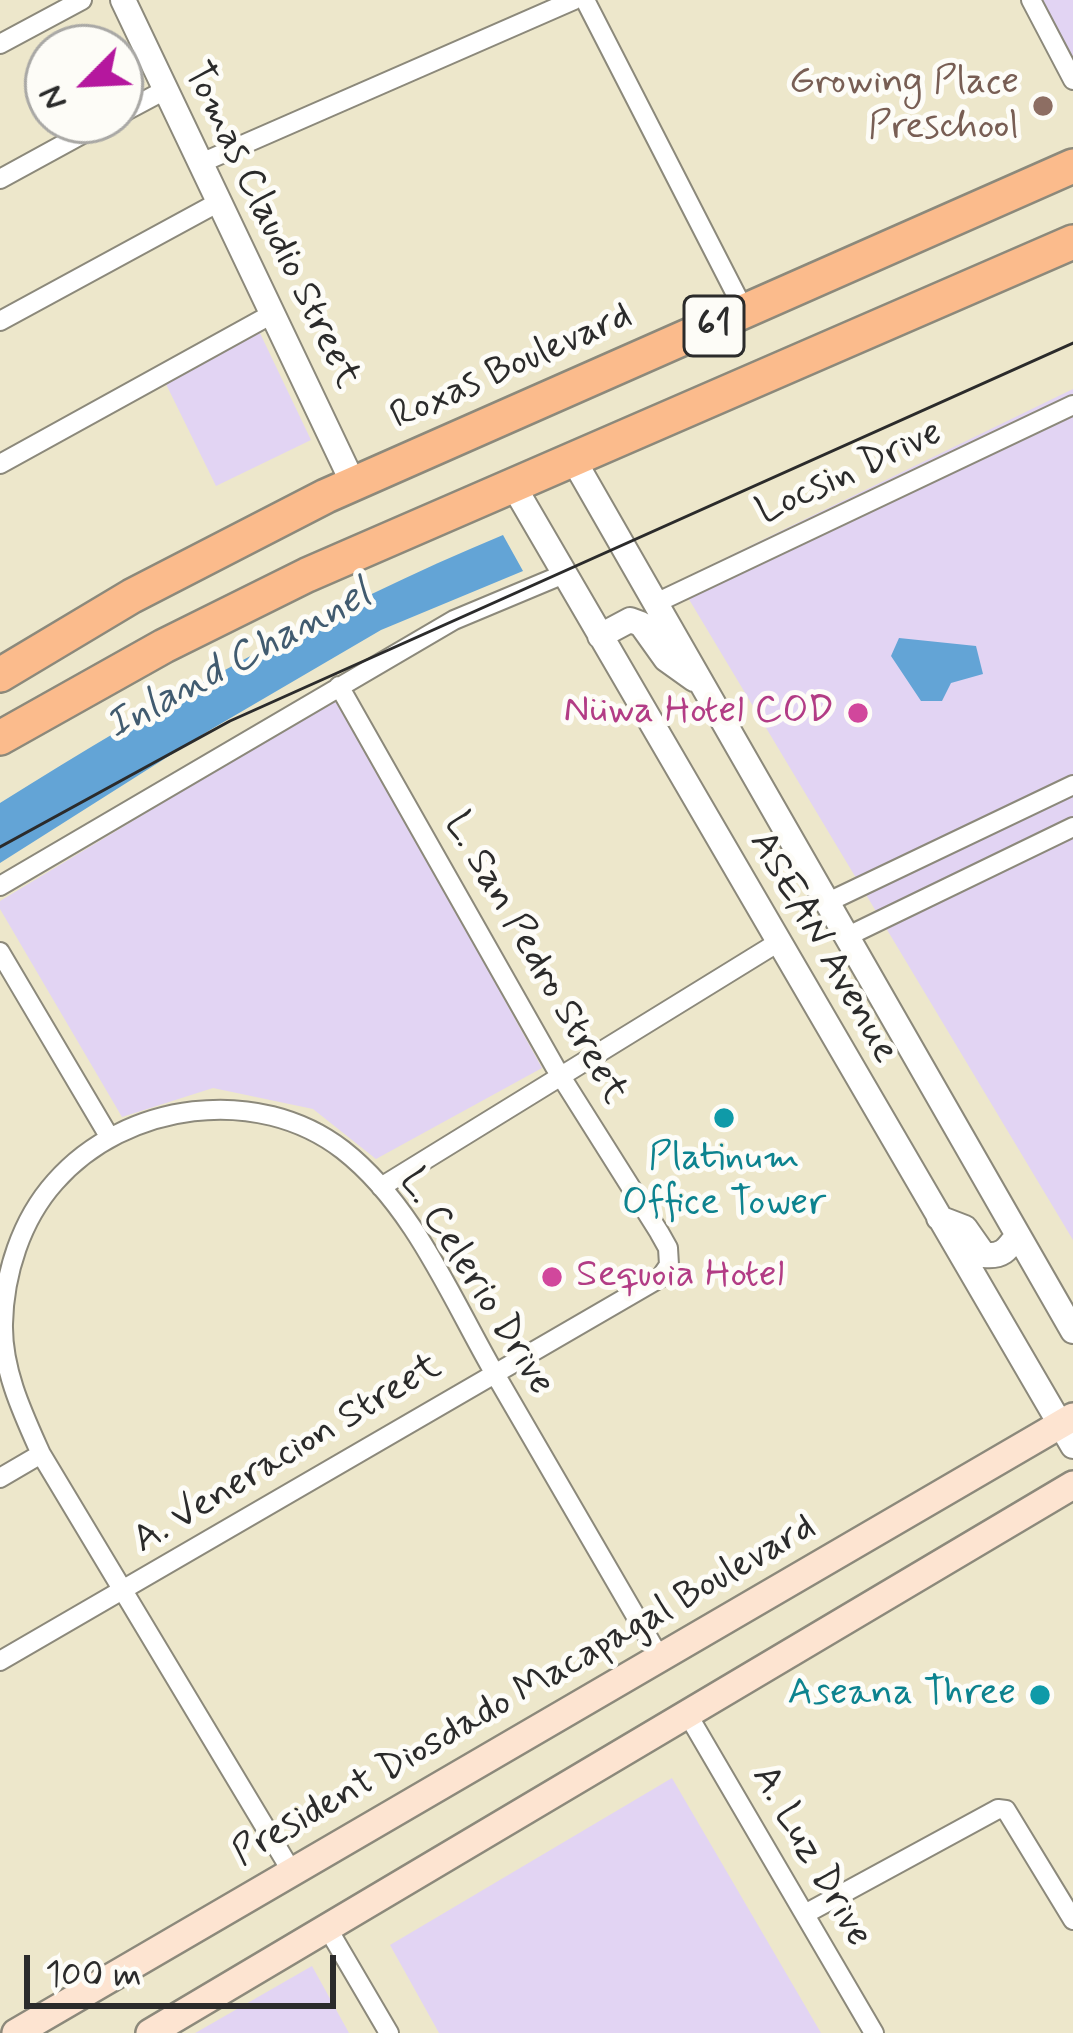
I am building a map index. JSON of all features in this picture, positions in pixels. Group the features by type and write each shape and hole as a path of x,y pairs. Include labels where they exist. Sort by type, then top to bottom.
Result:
{"highway":[{"name":"Roxas Boulevard","path":"0,675 132,596 353,483 1073,166"},
{"name":"61","path":"0,739 164,646 286,585 1073,242"}],"main road":[{"name":"President Diosdado Macapagal Boulevard","path":"16,2033 660,1658 1069,1429"},
{"path":"150,2033 1073,1485"},
{"path":"0,2020 72,1999"}],"street":[{"path":"0,44 82,0"},
{"name":"Tomas Claudio Street","path":"123,0 353,483"},
{"path":"201,164 574,0"},
{"path":"586,0 745,312"},
{"path":"1031,0 1073,80"},
{"path":"144,101 165,90"},
{"path":"0,179 64,144"},
{"path":"0,321 219,202"},
{"path":"0,464 272,314"},
{"name":"Locsin Drive","path":"656,603 1073,405"},
{"name":"ASEAN Avenue","path":"573,458 1073,1331"},
{"name":"ASEAN Avenue","path":"513,485 777,943 1069,1429"},
{"path":"0,886 454,620 564,574"},
{"path":"600,636 630,620 640,624 666,659 702,684"},
{"name":"L. San Pedro Street","path":"339,686 562,1077 668,1248 669,1265"},
{"path":"826,903 1073,785"},
{"path":"846,937 1073,827"},
{"path":"381,1186 777,943"},
{"path":"0,952 110,1138"},
{"name":"L. Celerio Drive","path":"292,1873 40,1454 9,1369 3,1329 7,1286 24,1232 53,1183 81,1156 110,1138 149,1119 188,1111 260,1112 311,1129 344,1151 404,1216 660,1658"},
{"path":"939,1218 965,1228 984,1256 1007,1250 1017,1236"},
{"name":"A. Veneracion Street","path":"0,1661 660,1278 669,1265"},
{"path":"0,1478 40,1454"},
{"name":"A. Luz Drive","path":"688,1715 874,2033"},
{"path":"806,1914 989,1811 1006,1810 1073,1920"},
{"path":"328,1929 389,2033"}],"shaded area":[{"path":"1041,0 1073,0 1073,60"},
{"path":"259,331 311,440 216,486 163,378"},
{"path":"1073,389 1073,1240 678,581"},
{"path":"338,697 542,1068 376,1159 313,1109 213,1088 122,1117 0,909 0,901"},
{"path":"672,1778 821,2033 439,2033 390,1945"},
{"path":"312,1966 349,2033 195,2033 197,2032"}],"water":[{"path":"503,535 523,571 381,630 210,730 0,863 0,803 246,658 373,593"},
{"path":"899,638 976,646 983,674 951,683 942,701 921,701 891,656"}],"tram line":[{"path":"0,847 230,721 1073,343"}],"place":[{"name":"Growing Place Preschool","path":"1043,106"},
{"name":"Nüwa Hotel COD","path":"858,713"},
{"name":"Platinum Office Tower","path":"724,1118"},
{"name":"Sequoia Hotel","path":"552,1277"},
{"name":"Aseana Three","path":"1040,1695"}],"water label":[{"name":"Inland Channel","path":"239,662"}]}
